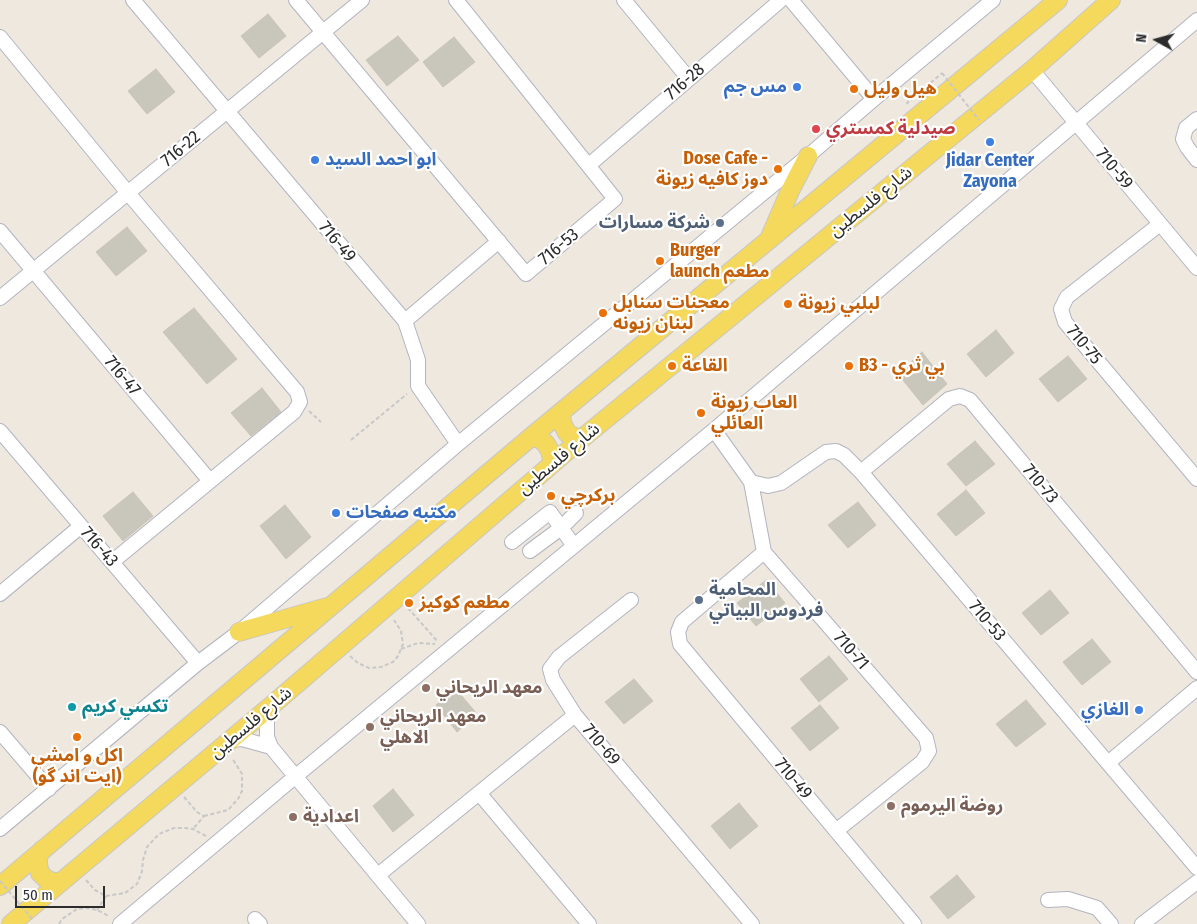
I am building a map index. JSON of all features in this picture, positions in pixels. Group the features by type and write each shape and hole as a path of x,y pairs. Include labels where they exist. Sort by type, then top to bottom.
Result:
{"main road":[{"name":"شارع فلسطين","path":"0,886 531,437 1058,0"},
{"name":"شارع فلسطين","path":"11,924 271,706 580,440 1032,70 1111,0"},
{"path":"769,240 790,191 808,156"},
{"path":"561,413 562,423 567,433 580,440"},
{"path":"531,437 540,439 546,444 553,463"},
{"path":"239,632 334,604"},
{"path":"42,850 38,857 40,873 46,879 53,882 61,882"}],"street":[{"name":"716-49","path":"132,0 405,322 418,360 418,386"},
{"name":"716-53","path":"296,0 526,274 615,199 456,0"},
{"name":"716-22","path":"0,298 362,0"},
{"path":"624,0 689,79"},
{"name":"716-28","path":"589,165 781,0"},
{"path":"790,0 874,99"},
{"path":"0,829 198,663 239,632 458,444 808,156 993,0"},
{"path":"115,920 214,845 714,430 1197,20"},
{"path":"0,37 128,193 297,392 300,402 294,412 112,562"},
{"name":"710-59","path":"1032,70 1197,268"},
{"path":"1197,119 1186,128 1183,139 1197,160"},
{"name":"710-75","path":"1160,224 1067,297 1061,309 1065,322 1197,479"},
{"name":"716-47","path":"0,231 210,481"},
{"path":"405,322 499,241"},
{"path":"418,386 458,444"},
{"name":"710-73","path":"861,472 949,399 960,396 970,400 1197,672"},
{"path":"714,430 751,482 764,552"},
{"name":"716-43","path":"0,431 198,663"},
{"name":"710-53","path":"751,482 768,486 781,484 826,452 836,451 844,455 861,472 1197,868"},
{"path":"512,542 550,512 574,546"},
{"path":"530,551 561,528 576,513"},
{"path":"0,594 81,526"},
{"name":"710-49","path":"764,552 682,622 678,632 680,644 914,924"},
{"name":"710-71","path":"764,552 926,738 929,750 922,762 836,831"},
{"path":"575,715 552,680 550,669 559,657 630,600"},
{"path":"1108,763 1197,688"},
{"path":"271,706 267,717 267,737 272,747 418,924"},
{"name":"710-69","path":"378,875 575,715 752,924"},
{"path":"0,732 48,789"},
{"path":"227,743 242,739 272,747"},
{"path":"479,793 589,924"},
{"path":"1142,924 1197,882"},
{"path":"1048,900 1068,899 1097,908 1111,924"}],"path":[{"path":"942,72 979,120"},
{"path":"351,440 418,386"},
{"path":"300,402 321,422"},
{"path":"398,597 440,644 418,643 401,649"},
{"path":"341,646 358,664 381,668 393,662 401,649 402,638 399,626 384,609"},
{"path":"193,829 204,816 228,810 238,799 242,791 242,774 234,761 227,743"},
{"path":"175,786 197,812 204,816"},
{"path":"76,869 95,890 106,896 125,893 137,884 147,847 159,834 174,828 193,829 205,835 214,845"},
{"path":"0,881 33,920"},
{"path":"97,910 106,896"},
{"path":"59,924 77,909 87,908 97,910 115,920"}],"building":[{"path":"268,14 286,36 259,58 241,36"},
{"path":"398,36 419,60 387,86 366,60"},
{"path":"454,37 475,62 443,87 423,62"},
{"path":"156,69 175,92 147,114 128,91"},
{"path":"127,227 147,251 116,276 96,252"},
{"path":"194,308 237,359 207,384 163,332"},
{"path":"996,330 1014,353 986,377 967,354"},
{"path":"922,352 947,384 923,405 898,374"},
{"path":"1068,356 1087,379 1058,402 1039,379"},
{"path":"262,388 281,412 251,436 231,413"},
{"path":"975,441 995,464 966,486 947,464"},
{"path":"966,490 985,513 956,536 937,514"},
{"path":"133,492 153,516 123,541 103,516"},
{"path":"858,502 876,525 848,548 828,525"},
{"path":"285,505 311,537 286,559 260,526"},
{"path":"766,580 785,603 756,626 737,603"},
{"path":"1050,590 1069,613 1041,635 1022,613"},
{"path":"1092,639 1111,662 1082,685 1063,662"},
{"path":"829,656 848,679 819,702 800,679"},
{"path":"634,679 653,701 624,724 605,702"},
{"path":"456,689 477,714 457,732 436,705"},
{"path":"1026,700 1046,724 1016,747 996,724"},
{"path":"820,705 839,728 810,751 791,728"},
{"path":"393,789 414,815 393,832 373,806"},
{"path":"739,803 758,826 730,849 711,826"},
{"path":"957,875 975,897 948,919 930,897"}],"place":[{"name":"مس جم","path":"797,87"},
{"name":"هيل وليل","path":"854,89"},
{"name":"صيدلية كمستري","path":"816,129"},
{"name":"Jidar Center Zayona","path":"990,142"},
{"name":"ابو احمد السيد","path":"315,160"},
{"name":"Dose Cafe - دوز كافيه زيونة","path":"778,169"},
{"name":"شركة مسارات","path":"720,223"},
{"name":"Burger launch مطعم","path":"660,261"},
{"name":"لبلبي زيونة","path":"788,304"},
{"name":"معجنات سنابل لبنان زيونه","path":"603,313"},
{"name":"القاعة","path":"672,366"},
{"name":"B3 - بي ثري","path":"849,366"},
{"name":"العاب زيونة العائلي","path":"701,413"},
{"name":"بركرچي","path":"551,496"},
{"name":"مكتبه صفحات","path":"336,513"},
{"name":"المحامية فردوس البياتي","path":"699,600"},
{"name":"مطعم كوكيز","path":"409,603"},
{"name":"معهد الريحاني","path":"426,688"},
{"name":"تكسي كريم","path":"72,707"},
{"name":"الغازي","path":"1139,710"},
{"name":"معهد الريحاني الاهلي","path":"370,727"},
{"name":"اكل و امشي (ايت اند گو)","path":"77,737"},
{"name":"روضة اليرموم","path":"891,806"},
{"name":"اعدادية","path":"293,817"}]}
